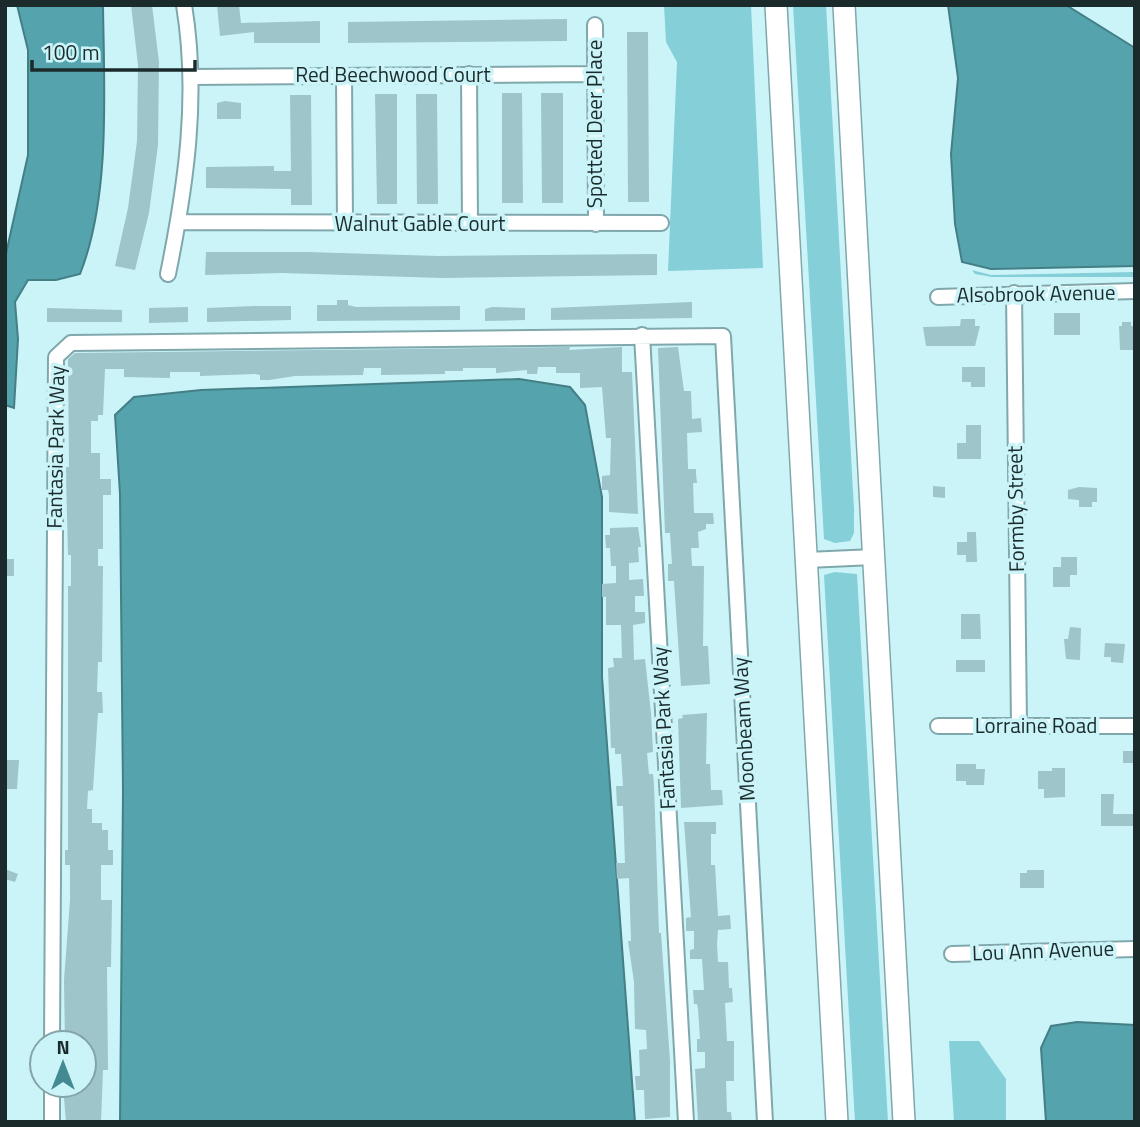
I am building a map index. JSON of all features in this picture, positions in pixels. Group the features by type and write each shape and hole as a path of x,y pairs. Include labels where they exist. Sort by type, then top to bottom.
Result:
{"highway":[{"path":"776,5 837,1122"},
{"path":"844,5 904,1122"}],"street":[{"path":"169,274 186,181 191,77 184,5"},
{"name":"Spotted Deer Place","path":"595,25 596,224"},
{"name":"Red Beechwood Court","path":"191,77 595,74"},
{"path":"469,75 470,225"},
{"path":"344,76 345,224"},
{"name":"Walnut Gable Court","path":"179,222 470,225 662,223"},
{"name":"Alsobrook Avenue","path":"938,296 1135,292"},
{"name":"Formby Street","path":"1014,293 1019,726"},
{"name":"Fantasia Park Way","path":"642,335 686,1122"},
{"name":"Fantasia Park Way","path":"52,1029 56,357 71,343 723,336"},
{"name":"Moonbeam Way","path":"723,336 765,1122"},
{"path":"807,560 874,557"},
{"name":"Lorraine Road","path":"938,726 1135,726"},
{"name":"Lou Ann Avenue","path":"952,954 1135,949"},
{"path":"52,1099 52,1122"}],"shaded area":[{"path":"17,5 103,5 104,141 97,211 80,274 56,280 28,280 15,302 18,339 14,408 5,405 5,258 28,155 28,50"},
{"path":"664,5 751,5 763,268 668,271 677,62 666,42"},
{"path":"793,5 826,5 854,509 854,533 850,541 835,543 824,539"},
{"path":"948,5 1066,5 1135,48 1135,266 991,269 962,262 955,224 951,154 958,78"},
{"path":"972,270 991,275 1135,272 1135,277 992,277 975,274"},
{"path":"519,379 570,387 585,405 602,497 602,677 635,1122 120,1122 123,791 120,494 115,415 134,397 201,390"},
{"path":"835,572 857,574 888,1122 855,1122 824,575"},
{"path":"1077,1022 1135,1025 1135,1122 1046,1122 1041,1048 1051,1026"},
{"path":"949,1041 979,1041 1006,1079 1006,1122 954,1122"}],"building":[{"path":"131,5 152,5 159,62 158,145 149,213 135,270 115,266 128,208 137,141 138,65"},
{"path":"217,5 239,5 241,23 320,21 320,43 254,43 254,32 220,36"},
{"path":"567,19 567,41 348,43 348,22"},
{"path":"627,32 648,32 649,202 628,202"},
{"path":"502,93 522,93 523,203 502,203"},
{"path":"541,93 563,93 563,203 542,203"},
{"path":"375,94 397,94 397,204 377,204"},
{"path":"416,94 437,94 438,204 417,204"},
{"path":"290,95 311,95 312,205 291,205 291,189 206,188 206,167 274,166 274,171 291,171"},
{"path":"217,103 241,103 241,119 217,119"},
{"path":"206,252 438,256 657,254 657,275 442,278 282,273 205,275"},
{"path":"337,300 348,300 348,305 356,307 460,306 460,320 317,321 317,305 337,305"},
{"path":"692,302 692,318 551,320 551,308"},
{"path":"291,306 291,320 207,322 207,308"},
{"path":"188,307 188,322 149,323 149,308"},
{"path":"47,308 122,310 122,322 47,322"},
{"path":"525,308 525,320 485,321 485,309"},
{"path":"1054,313 1080,313 1080,335 1054,335"},
{"path":"961,319 975,319 975,326 980,326 975,346 926,346 923,327 960,326"},
{"path":"1122,322 1131,322 1131,326 1135,326 1135,350 1120,350 1119,326 1122,326"},
{"path":"570,347 569,350 622,347 622,372 632,372 638,514 609,512 609,495 608,490 602,490 602,476 610,475 611,438 606,438 602,387 580,388 580,373 556,373 556,367 538,367 537,374 527,374 527,370 496,373 496,368 463,368 463,371 445,371 445,374 381,375 381,368 364,368 363,375 295,376 260,380 260,375 255,374 200,376 200,372 170,372 170,378 124,377 124,369 105,369 103,415 98,415 98,421 91,421 91,453 100,453 100,479 111,479 111,495 103,495 103,549 98,549 98,566 103,566 102,662 98,662 97,692 102,692 103,713 98,713 93,790 88,791 87,809 92,809 92,823 102,823 102,830 108,830 108,850 113,850 113,865 101,865 101,900 112,900 111,967 107,967 108,1070 103,1070 101,1122 66,1122 64,1099 98,1099 98,1029 65,1029 64,980 70,900 70,865 65,865 65,850 68,850 68,586 71,586 66,467 69,467 68,359 75,353"},
{"path":"678,347 684,391 691,391 692,419 701,418 702,432 687,433 688,469 696,469 697,483 693,483 694,513 713,513 714,524 706,524 706,529 698,532 699,548 691,548 692,566 704,566 703,646 708,646 710,684 681,686 674,581 668,581 668,564 672,564 670,533 665,533 658,348"},
{"path":"962,367 985,367 985,387 971,387 971,382 962,382"},
{"path":"966,425 981,425 981,459 957,459 957,443 966,443"},
{"path":"933,486 945,487 945,498 933,497"},
{"path":"1079,487 1097,488 1097,502 1092,502 1092,507 1079,507 1079,500 1068,499 1068,490"},
{"path":"638,527 641,547 638,547 639,562 629,563 629,580 643,579 644,596 635,596 635,612 645,612 645,623 633,625 634,660 645,659 651,713 653,752 647,753 649,774 653,774 654,785 659,933 670,1061 670,1117 645,1119 644,1090 636,1090 635,1076 640,1076 639,1050 647,1049 646,1030 635,1029 634,982 628,941 631,941 629,878 617,879 616,863 625,863 623,806 617,806 616,786 623,786 621,754 615,754 615,748 611,748 608,668 614,667 613,658 622,658 621,625 606,625 606,597 602,597 602,584 616,583 616,566 611,566 610,548 606,548 605,535 610,535 610,528"},
{"path":"967,532 976,532 977,562 966,562 966,555 957,555 957,542 967,542"},
{"path":"1061,557 1077,557 1077,575 1070,575 1070,587 1053,587 1053,567 1061,567"},
{"path":"5,559 14,559 14,576 5,576"},
{"path":"961,614 980,614 981,639 961,639"},
{"path":"1070,627 1081,628 1080,660 1066,659 1064,639 1068,639"},
{"path":"1105,643 1125,644 1123,663 1111,662 1111,657 1104,657"},
{"path":"956,660 985,660 985,672 956,672"},
{"path":"707,713 706,764 710,764 711,790 722,790 723,805 681,808 678,719 683,718 682,715"},
{"path":"1123,751 1135,751 1135,763 1123,763"},
{"path":"5,760 19,760 17,789 5,789"},
{"path":"956,764 976,764 976,769 985,769 984,785 966,785 966,781 956,781"},
{"path":"1052,768 1065,768 1065,797 1044,798 1044,789 1038,789 1038,771 1052,771"},
{"path":"1101,794 1114,794 1113,814 1135,814 1135,826 1101,826"},
{"path":"684,822 716,822 716,834 711,834 711,865 715,865 718,916 730,915 731,929 718,930 717,944 718,962 728,962 729,988 732,988 733,1002 725,1003 727,1041 734,1041 734,1081 726,1081 727,1112 731,1112 732,1122 698,1122 695,1069 705,1068 705,1052 697,1052 697,1039 700,1039 698,1009 697,1004 694,1004 693,990 704,990 702,959 690,959 690,950 694,949 694,931 686,931 686,918 691,917"},
{"path":"5,869 18,874 15,882 5,879"},
{"path":"1027,870 1044,870 1044,888 1020,888 1020,873 1027,873"}]}
